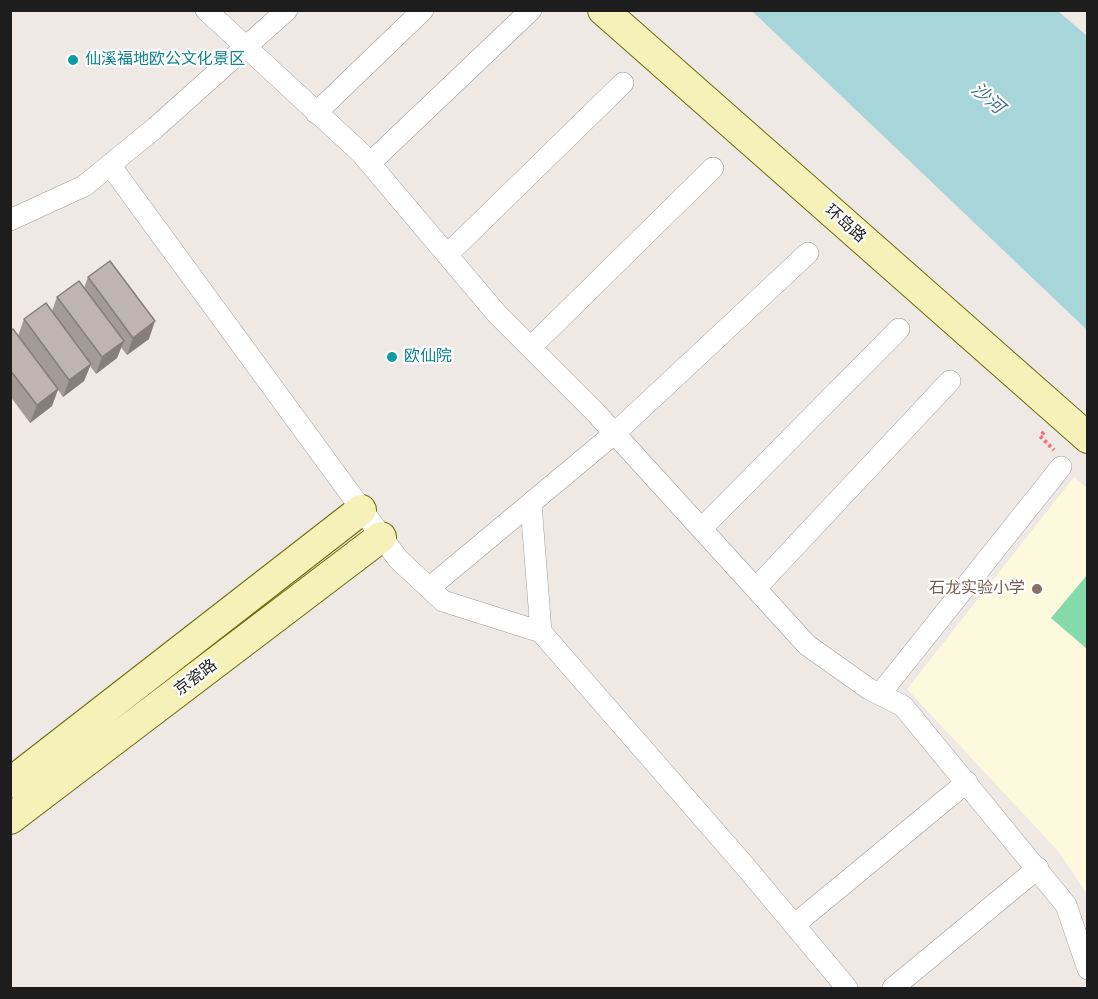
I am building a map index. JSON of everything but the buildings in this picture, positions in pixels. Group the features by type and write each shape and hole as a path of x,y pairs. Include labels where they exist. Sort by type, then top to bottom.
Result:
{"street":[{"path":"206,10 244,48 370,163 498,314 615,433 807,645 880,694 903,706 1066,904 1088,969"},
{"path":"10,220 84,186 286,10"},
{"path":"316,113 423,10"},
{"path":"370,163 531,10"},
{"name":"环岛路","path":"603,10 1088,438"},
{"path":"447,255 623,83"},
{"path":"110,165 398,560 443,601 541,632 847,988"},
{"path":"531,347 713,168"},
{"path":"429,588 615,433 808,253"},
{"path":"702,528 899,329"},
{"path":"756,588 950,381"},
{"path":"880,694 1061,467"},
{"path":"531,504 541,632"},
{"name":"京瓷路","path":"10,783 361,510"},
{"name":"京瓷路","path":"10,819 381,537"},
{"path":"794,925 966,782"},
{"path":"893,988 1038,868"}],"shaded area":[{"name":"石龙实验小学","path":"1074,477 1088,489 1087,894 1058,851 907,689"}],"green space":[{"path":"1087,575 1087,649 1051,618"}],"water":[{"name":"沙河","path":"752,11 1058,11 1087,36 1087,330"}],"place":[{"name":"仙溪福地欧公文化景区","path":"73,60"},
{"name":"欧仙院","path":"392,357"},
{"name":"石龙实验小学","path":"1037,589"}]}
